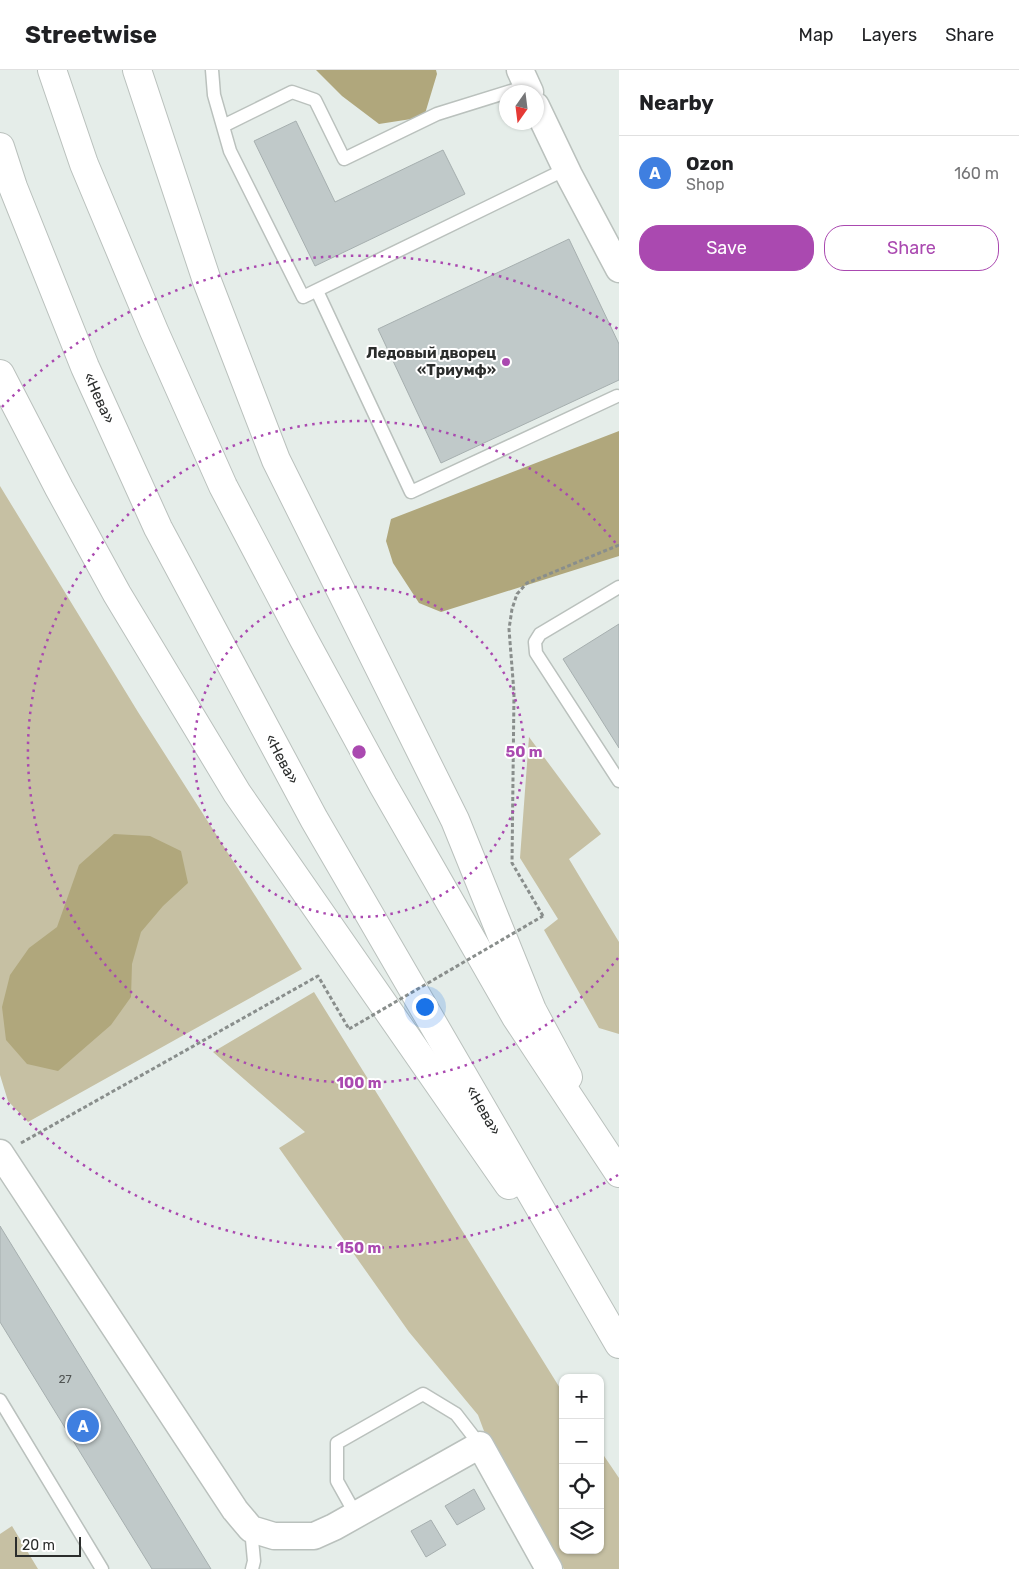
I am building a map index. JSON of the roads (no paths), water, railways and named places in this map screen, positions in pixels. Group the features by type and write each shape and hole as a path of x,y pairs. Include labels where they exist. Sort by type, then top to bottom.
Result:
{"main road":[{"path":"52,70 84,164 154,331 223,486 378,776 511,1008 616,1169"},
{"path":"137,70 207,281 276,460 455,820 532,1010 616,1169"},
{"name":"«Нева»","path":"0,147 13,187 85,367 158,528 314,819 618,1343"},
{"path":"0,374 117,594 237,793 618,1343"}],"street":[{"path":"544,123 566,169 619,269"},
{"path":"0,1154 236,1510 251,1529 274,1536 314,1536 334,1528 480,1445 549,1569"}],"lane":[{"path":"212,70 214,95 230,151 303,297 566,169"},
{"path":"223,126 292,92 315,100 344,159 436,114 499,97"},
{"path":"317,291 411,492 617,396"},
{"path":"619,587 540,634 535,642 536,653 619,781"},
{"path":"356,1515 337,1481 338,1443 380,1418 423,1394 456,1414 480,1445"},
{"path":"0,1400 102,1569"},
{"path":"251,1529 254,1561 252,1569"}],"place":[{"name":"Ледовый дворец «Триумф»","path":"506,362"},
{"name":"Ozon","path":"83,1426"}]}
